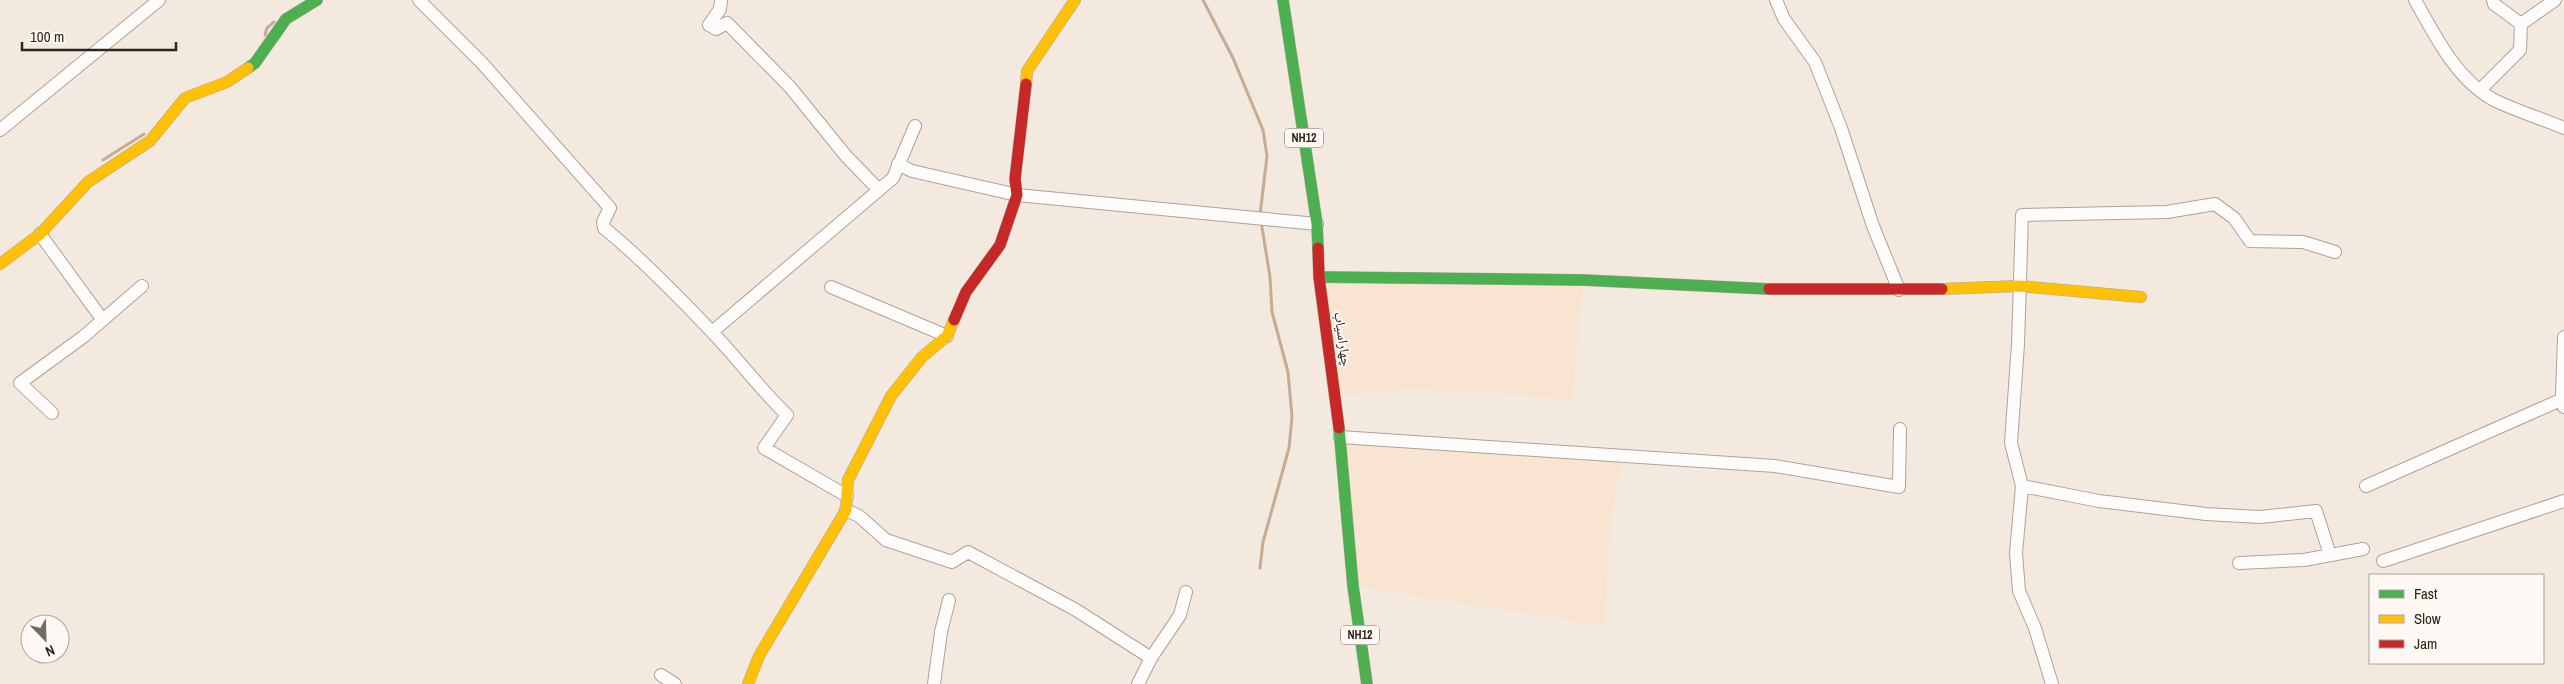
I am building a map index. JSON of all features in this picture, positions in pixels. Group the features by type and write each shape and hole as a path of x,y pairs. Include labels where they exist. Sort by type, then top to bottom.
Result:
{"main road":[{"path":"0,264 40,234 88,182 111,165 150,142 185,98 227,82 255,63 286,18 317,0"},
{"path":"748,684 759,656 846,510 848,480 890,396 922,357 947,336 966,292 1000,245 1017,195 1015,179 1027,70 1075,0"},
{"name":"چهاراسیاب","path":"1283,0 1317,224 1319,277 1340,436 1353,586 1367,684"},
{"path":"1319,277 1583,280 1790,290 1899,290 2019,286 2140,297"}],"street":[{"path":"0,130 159,0"},
{"path":"420,0 482,63 610,208 603,222 604,228 624,245 712,332 761,389 787,415 764,448 847,496"},
{"path":"721,0 720,9 709,25 716,29 728,23 790,87 846,156 879,190"},
{"path":"1776,0 1784,19 1815,62 1841,128 1873,226 1899,290"},
{"path":"2415,0 2437,39 2468,82 2493,99 2564,128"},
{"path":"2492,0 2494,4 2521,24"},
{"path":"2521,24 2556,0"},
{"path":"2480,90 2520,50 2521,24"},
{"path":"712,332 893,178 915,126"},
{"path":"898,164 912,172 1017,195 1317,224"},
{"path":"2052,684 2035,628 2019,590 2016,552 2022,486 2011,443 2018,344 2022,215 2167,212 2215,204 2234,218 2250,240 2302,242 2335,252"},
{"path":"40,234 102,319"},
{"path":"52,414 20,383 83,337 142,286"},
{"path":"831,287 947,336"},
{"path":"2366,486 2563,403 2564,337"},
{"path":"1340,436 1775,466 1899,487 1900,429"},
{"path":"2022,486 2099,501 2206,514 2260,517 2316,511 2330,555"},
{"path":"2382,561 2564,501"},
{"path":"846,510 859,516 886,540 952,562 968,552 1076,610 1151,658"},
{"path":"2238,563 2304,560 2363,549"},
{"path":"1138,684 1151,658 1180,615 1186,592"},
{"path":"934,684 941,632 949,600"},
{"path":"661,675 675,684"}],"shaded area":[{"path":"1319,277 1583,280 1573,399 1412,388 1336,397"},
{"path":"1340,437 1623,454 1612,512 1604,626 1353,586"}],"waterway":[{"path":"1203,0 1233,58 1263,130 1267,156 1260,215"},
{"path":"265,35 267,28 274,22"},
{"path":"103,160 144,134"},
{"path":"1260,568 1263,542 1289,448 1292,417 1288,372 1272,312 1270,277 1261,221"}],"traffic: fast":[{"path":"248,68 255,63 286,19 317,0"},
{"path":"1283,0 1317,224 1318,248"},
{"path":"1319,277 1583,280 1769,289"},
{"path":"1339,428 1353,586 1367,684"}],"traffic: slow":[{"path":"1026,84 1027,71 1075,0"},
{"path":"0,264 40,234 88,182 150,141 185,98 227,82 248,68"},
{"path":"1942,289 2019,286 2141,297"},
{"path":"748,684 759,656 846,510 848,480 891,396 922,357 947,336 954,320"}],"traffic: jam":[{"path":"954,320 966,292 1000,245 1017,195 1015,179 1026,84"},
{"path":"1318,248 1319,277 1339,428"},
{"path":"1769,289 1942,289"}]}
